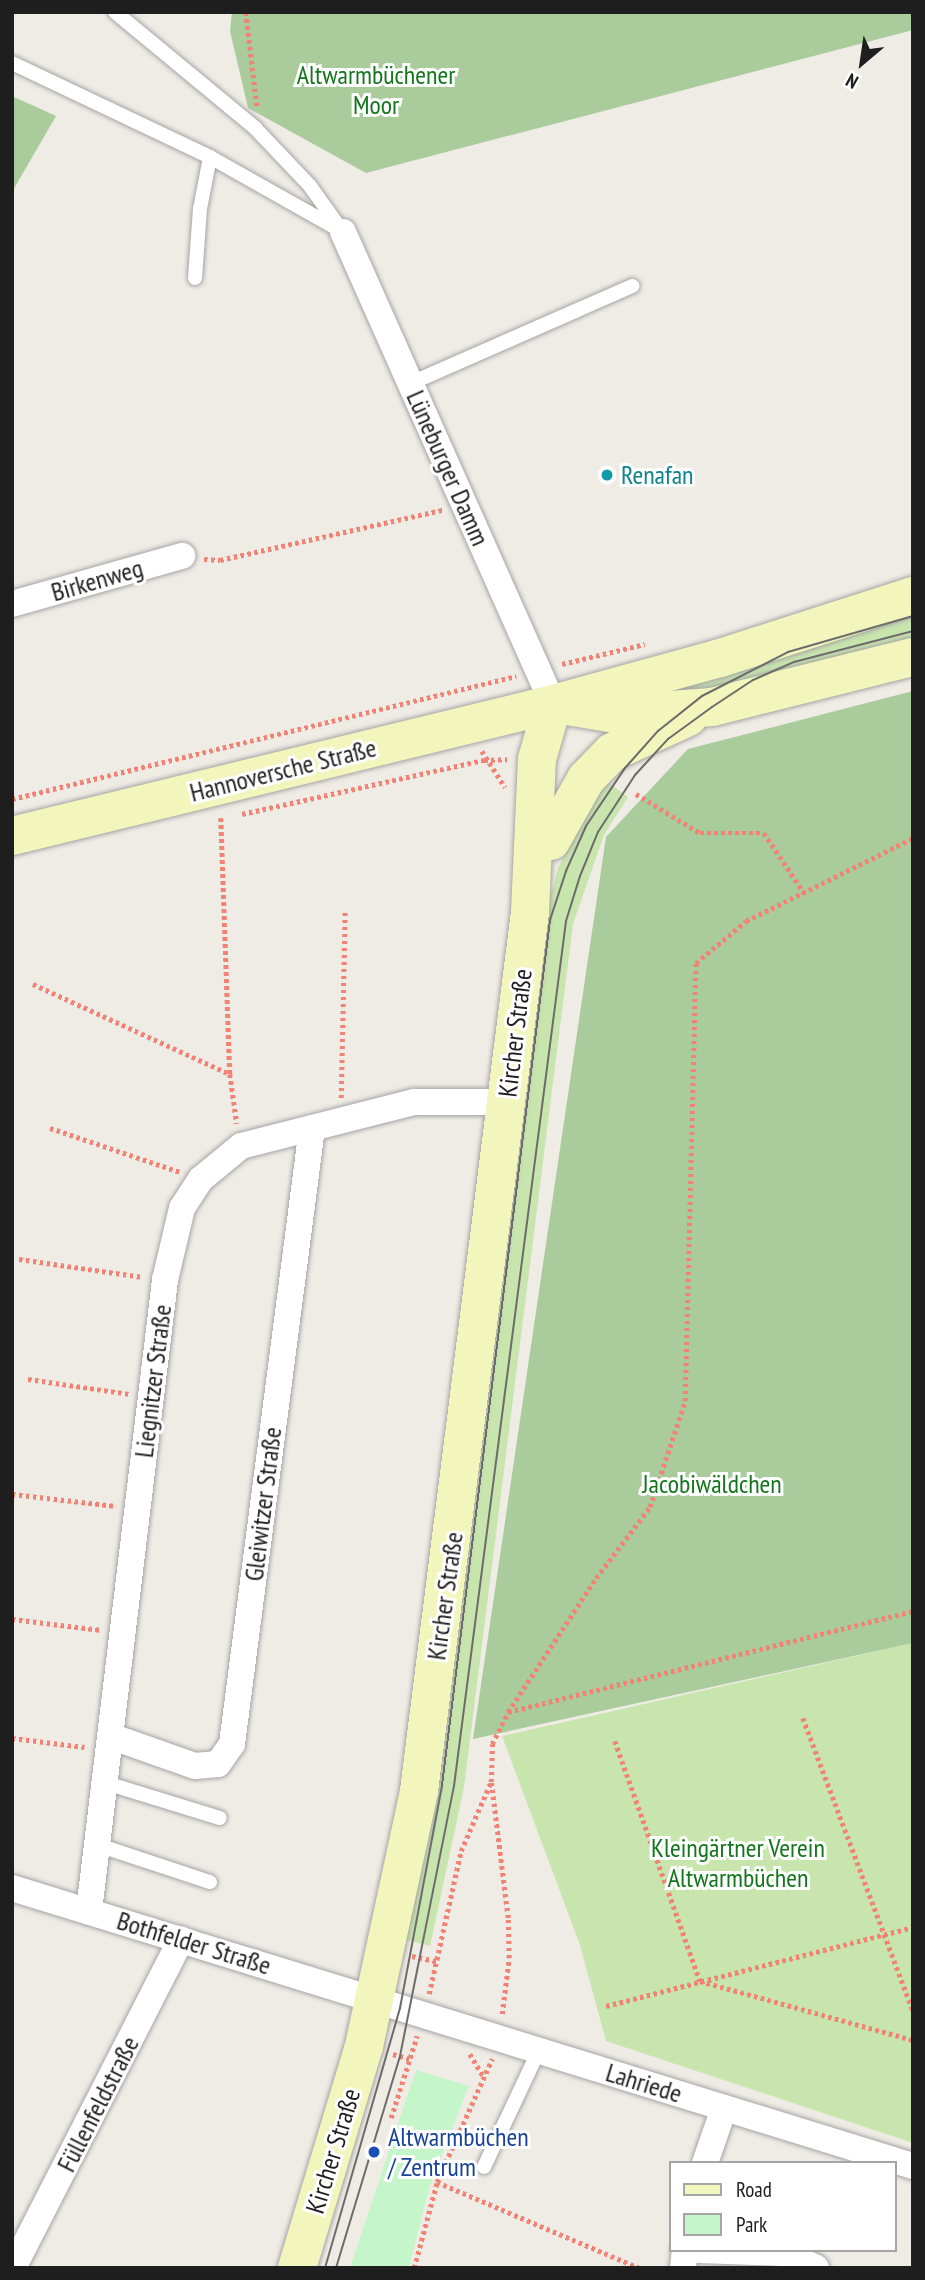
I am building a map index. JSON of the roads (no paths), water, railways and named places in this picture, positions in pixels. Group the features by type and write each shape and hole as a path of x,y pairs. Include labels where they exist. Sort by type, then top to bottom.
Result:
{"main road":[{"name":"Hannoversche Straße","path":"12,836 547,687 720,658 913,596"},
{"name":"Hannoversche Straße","path":"547,687 615,713 712,707 913,657"},
{"name":"Kircher Straße","path":"530,912 551,841 570,760 547,687"},
{"name":"Kircher Straße","path":"297,2268 337,2141 375,1999 419,1791 530,912 537,759 547,687"},
{"name":"Kircher Straße","path":"551,841 586,779 612,752 712,707"}],"street":[{"name":"Lüneburger Damm","path":"343,232 463,505 547,687"},
{"name":"Birkenweg","path":"12,604 182,556"},
{"name":"Liegnitzer Straße","path":"89,1911 164,1280 182,1208 201,1179 241,1146 414,1102 507,1102"},
{"name":"Gleiwitzer Straße","path":"110,1743 195,1766 218,1764 232,1744 312,1128"},
{"name":"Bothfelder Straße","path":"12,1888 375,1999"},
{"name":"Füllenfeldstraße","path":"13,2268 181,1939"},
{"name":"Lahriede","path":"375,1999 897,2161"},
{"path":"706,2161 724,2108"},
{"path":"755,2252 783,2253 816,2268"}],"lane":[{"name":"Lüneburger Damm","path":"115,12 255,128 310,186 343,232"},
{"path":"12,63 210,157 343,232"},
{"path":"195,278 200,209 210,157"},
{"path":"409,384 632,286"},
{"path":"106,1783 220,1818"},
{"path":"98,1845 210,1882"},
{"path":"484,2166 539,2050"}],"tram line":[{"path":"325,2268 400,2008 442,1785 550,920 566,871 586,826 625,768 658,731 702,696 788,652 913,616"},
{"path":"336,2268 400,2056 454,1786 566,921 580,876 598,832 635,775 668,739 753,680 794,662 913,631"}],"place":[{"name":"Renafan","path":"607,475"},
{"name":"Altwarmbüchen / Zentrum","path":"374,2152"}],"park label":[{"name":"Altwarmbüchener Moor","path":"376,90"},
{"name":"Jacobiwäldchen","path":"712,1484"},
{"name":"Kleingärtner Verein Altwarmbüchen","path":"738,1863"}]}
